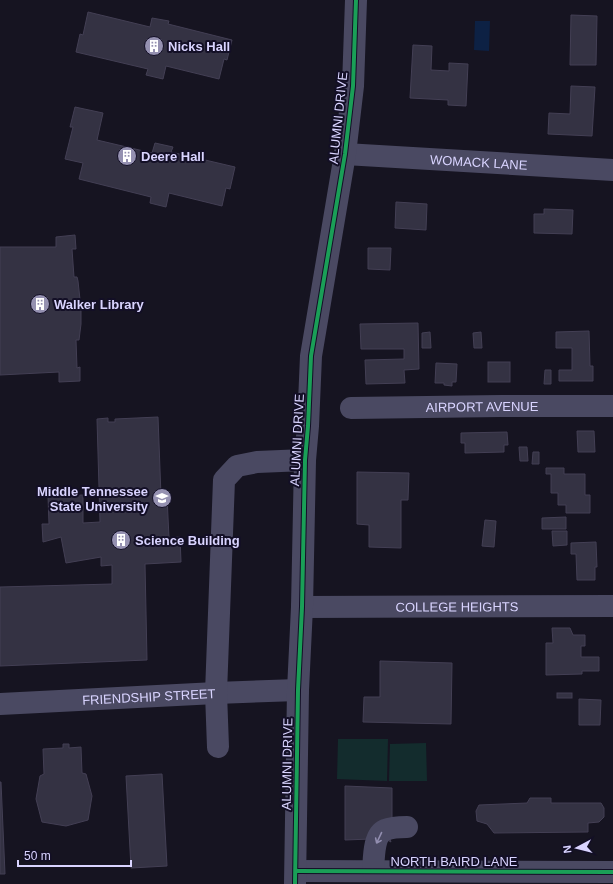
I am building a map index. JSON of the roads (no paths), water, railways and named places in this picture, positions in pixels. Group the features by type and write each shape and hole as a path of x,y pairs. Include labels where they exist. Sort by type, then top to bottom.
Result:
{"street":[{"name":"ALUMNI DRIVE","path":"296,877 298,690 302,606 305,460 311,356 345,154 353,86 356,0"},
{"name":"WOMACK LANE","path":"345,154 613,170"},
{"name":"AIRPORT AVENUE","path":"351,408 613,406"},
{"path":"218,748 216,693 224,480 237,466 257,462 305,460"},
{"name":"COLLEGE HEIGHTS","path":"302,606 613,606"},
{"name":"FRIENDSHIP STREET","path":"0,704 298,690"},
{"path":"373,871 375,845 381,832 390,828 407,827"},
{"name":"NORTH BAIRD LANE","path":"296,877 373,871 419,878 613,872"}],"water":[{"path":"475,21 490,21 489,51 474,50"}],"place":[{"name":"Nicks Hall","path":"154,46"},
{"name":"Deere Hall","path":"127,156"},
{"name":"Walker Library","path":"40,304"},
{"name":"Middle Tennessee State University","path":"162,498"},
{"name":"Science Building","path":"121,540"}]}
